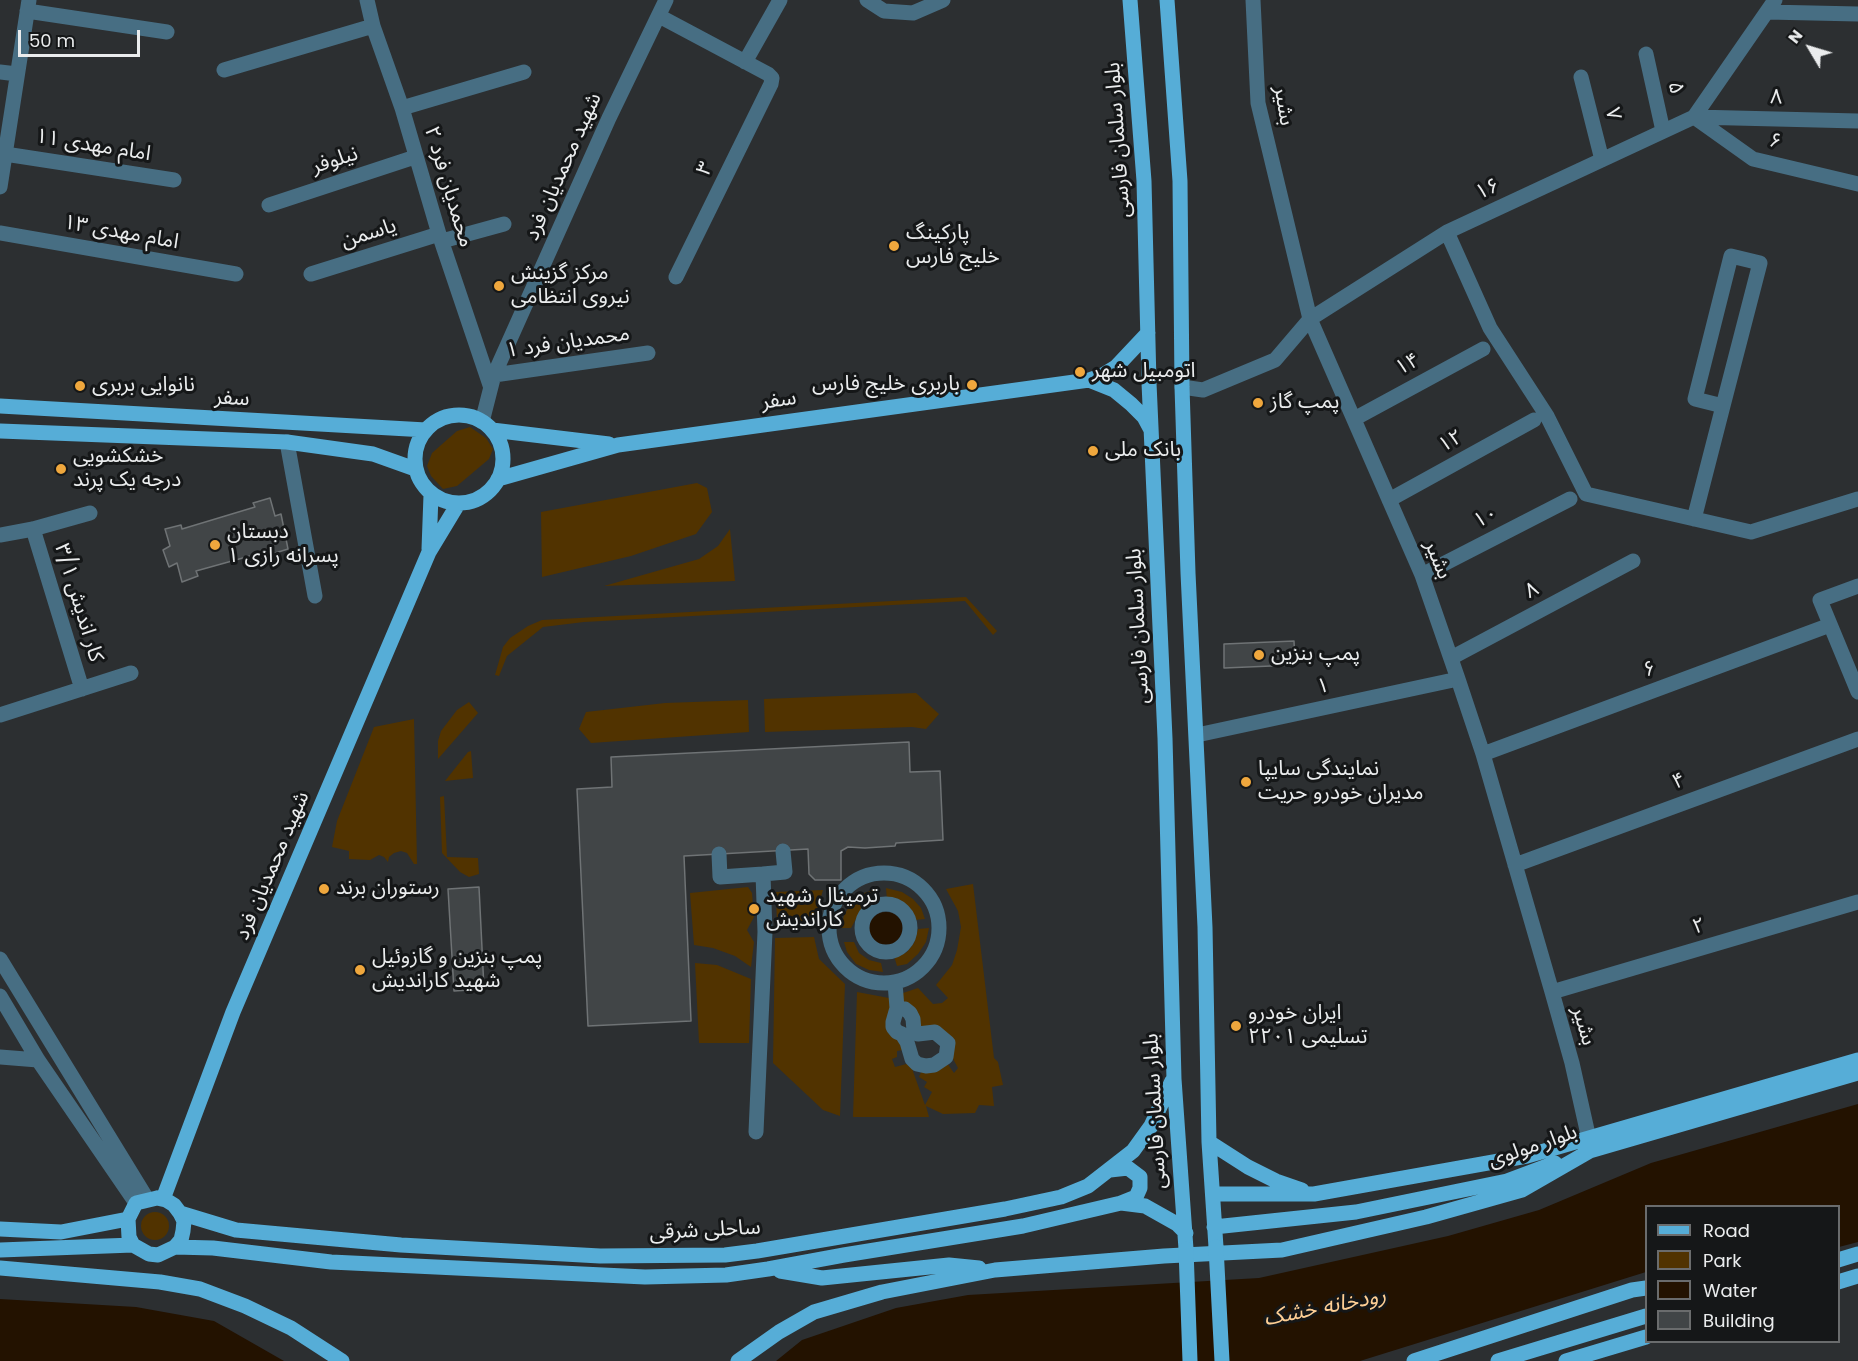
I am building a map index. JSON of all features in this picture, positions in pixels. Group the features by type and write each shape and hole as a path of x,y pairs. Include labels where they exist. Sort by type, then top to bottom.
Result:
{"main road":[{"name":"بلوار سلمان فارسی","path":"1130,0 1144,181 1151,430 1165,738 1174,1079 1186,1233 1190,1361"},
{"path":"1167,0 1180,181 1182,387 1188,573 1205,927 1209,1142 1214,1194 1222,1361"},
{"name":"سفر","path":"498,479 618,445 1089,380 1116,367 1148,333"},
{"path":"1089,380 1114,390 1144,417 1151,430"},
{"name":"سفر","path":"0,406 426,430"},
{"path":"453,416 471,417 487,426 502,448 503,459 498,479 491,489 482,497 471,502 458,504 431,495 421,483 415,469 416,448 426,430 435,422 453,416"},
{"name":"سفر","path":"487,426 618,445"},
{"name":"سفر","path":"0,431 287,442 373,454 415,469"},
{"path":"429,552 431,495"},
{"path":"429,552 458,504"},
{"name":"شهید محمدیان فرد","path":"149,1201 233,1012 429,552"},
{"name":"بلوار مولوی","path":"1215,1227 1356,1212 1507,1181 1592,1144 1858,1060"},
{"name":"بلوار مولوی","path":"1214,1194 1314,1194 1592,1144 1858,1073"},
{"name":"ساحلی شرقی","path":"180,1213 236,1230 401,1245 600,1256 725,1255 885,1230 1061,1197 1088,1186 1133,1151 1151,1126 1174,1079"},
{"path":"1209,1142 1267,1177 1314,1194"},
{"path":"738,1361 779,1332 814,1312 882,1292 995,1270 1153,1256 1282,1250 1426,1217 1522,1190 1592,1144"},
{"path":"1110,1170 1128,1168 1140,1177 1140,1188 1136,1197 1121,1203"},
{"path":"1232,1194 1225,1200 1222,1209 1225,1218 1233,1224"},
{"path":"0,1229 61,1232 128,1219 149,1201 174,1205 184,1221 183,1231 175,1247 158,1255 149,1254 133,1245 0,1250"},
{"name":"ساحلی شرقی","path":"175,1247 213,1248 331,1262 645,1277 726,1275 768,1269 1023,1226 1121,1203 1145,1206 1177,1224 1186,1233"},
{"path":"128,1219 129,1237 133,1245"},
{"path":"1840,1260 1858,1254"},
{"path":"768,1269 822,1278 949,1265 995,1270"},
{"path":"0,1268 160,1281 200,1289 245,1306 291,1328 342,1361"},
{"path":"1840,1282 1858,1276"},
{"path":"1414,1361 1632,1290 1645,1288"},
{"path":"1499,1361 1645,1317"},
{"path":"1566,1361 1645,1338"}],"street":[{"name":"۲ محمدیان فرد","path":"367,0 373,26 402,108 440,238 492,380"},
{"name":"شهید محمدیان فرد","path":"487,426 492,380 609,118 666,0"},
{"path":"659,16 745,62 780,0"},
{"path":"869,2 884,11 896,6 913,13 943,0"},
{"name":"بشیر","path":"1253,0 1258,103 1310,319 1422,575 1451,658 1483,754 1572,1063 1592,1144"},
{"path":"0,187 4,143 28,6 167,32"},
{"path":"1694,117 1771,6 1858,14"},
{"path":"224,70 373,26"},
{"name":"۵","path":"1646,54 1662,132"},
{"name":"۳","path":"676,278 771,84 772,78 745,62"},
{"path":"0,72 17,74"},
{"path":"402,108 524,72"},
{"name":"۷","path":"1581,77 1602,160"},
{"name":"۱۶","path":"1182,387 1203,390 1275,360 1310,319 1447,232 1694,117"},
{"name":"۸","path":"1694,117 1858,121"},
{"name":"۶","path":"1694,117 1753,159 1858,184"},
{"name":"۱۱ امام مهدی","path":"4,143 174,180"},
{"name":"نیلوفر","path":"269,205 415,157"},
{"name":"یاسمن","path":"311,274 440,238 504,224"},
{"path":"1447,232 1490,328 1547,416 1587,494 1751,532 1858,499"},
{"name":"۱۳ امام مهدی","path":"0,233 236,274"},
{"path":"1694,519 1760,264 1731,256 1695,399 1723,406"},
{"name":"۱۴","path":"1354,419 1483,349"},
{"name":"۱ محمدیان فرد","path":"492,380 648,353"},
{"name":"۱۲","path":"1389,500 1534,420"},
{"path":"287,442 315,596"},
{"name":"۱۰","path":"1422,575 1570,499"},
{"path":"0,535 33,529 90,513"},
{"name":"۳/۱ کار اندیش","path":"33,529 82,689"},
{"name":"۸","path":"1451,658 1632,561"},
{"path":"1858,586 1820,600 1830,625 1853,668 1858,692"},
{"name":"۶","path":"1483,754 1830,625"},
{"path":"0,715 131,673"},
{"name":"۱","path":"1197,735 1458,679"},
{"name":"۴","path":"1515,865 1858,739"},
{"path":"719,854 720,877 785,872 783,850"},
{"path":"887,872 906,876 927,893 936,909 939,933 934,950 922,968 895,983 876,983 852,972 838,960 830,944 828,933 833,904 846,886 856,879 874,873 887,872"},
{"path":"756,1132 765,932 763,874"},
{"name":"۲","path":"1552,992 1858,902"},
{"path":"0,959 149,1201"},
{"path":"895,983 897,1008"},
{"path":"0,996 38,1060 149,1201"},
{"path":"0,1057 38,1060"}],"green space":[{"path":"470,427 486,438 493,449 489,459 457,486 443,489 431,476 427,466 432,453 457,431"},
{"path":"697,483 707,488 712,512 696,534 631,556 542,577 541,512"},
{"path":"730,529 735,581 604,586 699,559 718,546"},
{"path":"966,597 997,631 993,635 965,601 584,622 543,627 507,656 499,676 495,675 503,647 510,638 542,620"},
{"path":"916,693 939,714 926,729 912,727 765,732 764,699"},
{"path":"748,700 749,732 591,743 579,729 586,712 665,703"},
{"path":"469,702 478,713 438,759 438,741 441,731 457,710"},
{"path":"414,719 417,864 414,864 407,853 401,851 389,857 388,862 379,855 370,860 349,859 349,851 332,847 337,821 374,727"},
{"path":"471,751 473,778 445,781 468,752"},
{"path":"444,796 447,857 478,858 479,874 469,877 460,872 442,853 440,797"},
{"path":"973,884 994,1058 998,1062 1003,1085 992,1087 994,1106 979,1105 975,1113 943,1114 926,1106 929,1117 853,1117 857,992 889,998 903,1050 897,1051 897,1057 892,1059 895,1067 910,1063 925,1105 932,1092 924,1087 927,1082 919,1077 922,1070 947,1063 954,1073 958,1068 951,1055 921,1029 902,1005 900,994 918,988 933,1004 942,1003 948,998 936,985 952,965 961,927 958,911 946,889"},
{"path":"748,887 752,893 754,917 747,930 754,942 751,967 735,956 713,948 694,945 690,893"},
{"path":"886,888 902,892 913,899 921,908 925,919 915,920 907,908 898,902 887,900"},
{"path":"876,889 876,899 862,908 851,928 841,928 844,915 853,900"},
{"path":"823,890 813,925 777,927 776,892"},
{"path":"929,928 926,942 918,954 907,964 897,966 894,956 907,952 914,943 918,929"},
{"path":"814,937 819,959 845,984 840,1116 823,1110 773,1063 775,938"},
{"path":"844,942 854,942 859,953 869,960 881,963 883,972 869,970 856,964 847,952"},
{"path":"695,963 717,965 751,979 749,1043 699,1043"},
{"path":"155,1212 165,1216 169,1226 165,1236 155,1240 145,1236 141,1226 145,1216"}],"water":[{"path":"886,912 898,917 903,929 898,941 886,946 874,941 869,929 874,917"},
{"name":"رودخانه خشک","path":"1858,1104 1858,1242 1840,1247 1840,1205 1645,1205 1645,1272 1360,1361 776,1361 802,1340 896,1308 968,1295 1259,1278 1448,1236 1539,1210 1651,1163"},
{"path":"0,1299 136,1307 214,1321 284,1361 0,1361"}],"building":[{"path":"270,498 275,516 281,514 288,549 272,554 268,551 196,571 198,576 182,582 177,563 169,567 163,550 170,546 165,529 181,525 182,529 255,507 253,503"},
{"name":"پمپ بنزین","path":"1294,641 1295,665 1224,668 1224,644"},
{"path":"909,742 910,772 940,771 943,840 896,843 895,846 848,847 841,851 841,880 815,880 809,874 808,849 684,856 691,1021 588,1026 577,789 612,787 611,757"},
{"path":"479,887 484,989 454,991 448,889"}],"place":[{"name":"پارکینگ خلیج فارس","path":"894,246"},
{"name":"مرکز گزینش نیروی انتظامی","path":"499,286"},
{"name":"اتومبیل شهر","path":"1080,372"},
{"name":"باربری خلیج فارس","path":"972,385"},
{"name":"نانوایی بربری","path":"80,386"},
{"name":"پمپ گاز","path":"1258,403"},
{"name":"بانک ملی","path":"1093,451"},
{"name":"خشکشویی درجه یک پرند","path":"61,469"},
{"name":"دبستان پسرانه رازی ۱","path":"215,545"},
{"name":"پمپ بنزین","path":"1259,655"},
{"name":"نمایندگی سایپا مدیران خودرو حریت","path":"1246,782"},
{"name":"رستوران برند","path":"324,889"},
{"name":"ترمینال شهید کاراندیش","path":"754,909"},
{"name":"پمپ بنزین و گازوئیل شهید کاراندیش","path":"360,970"},
{"name":"ایران خودرو تسلیمی ۲۲۰۱","path":"1236,1026"}]}
